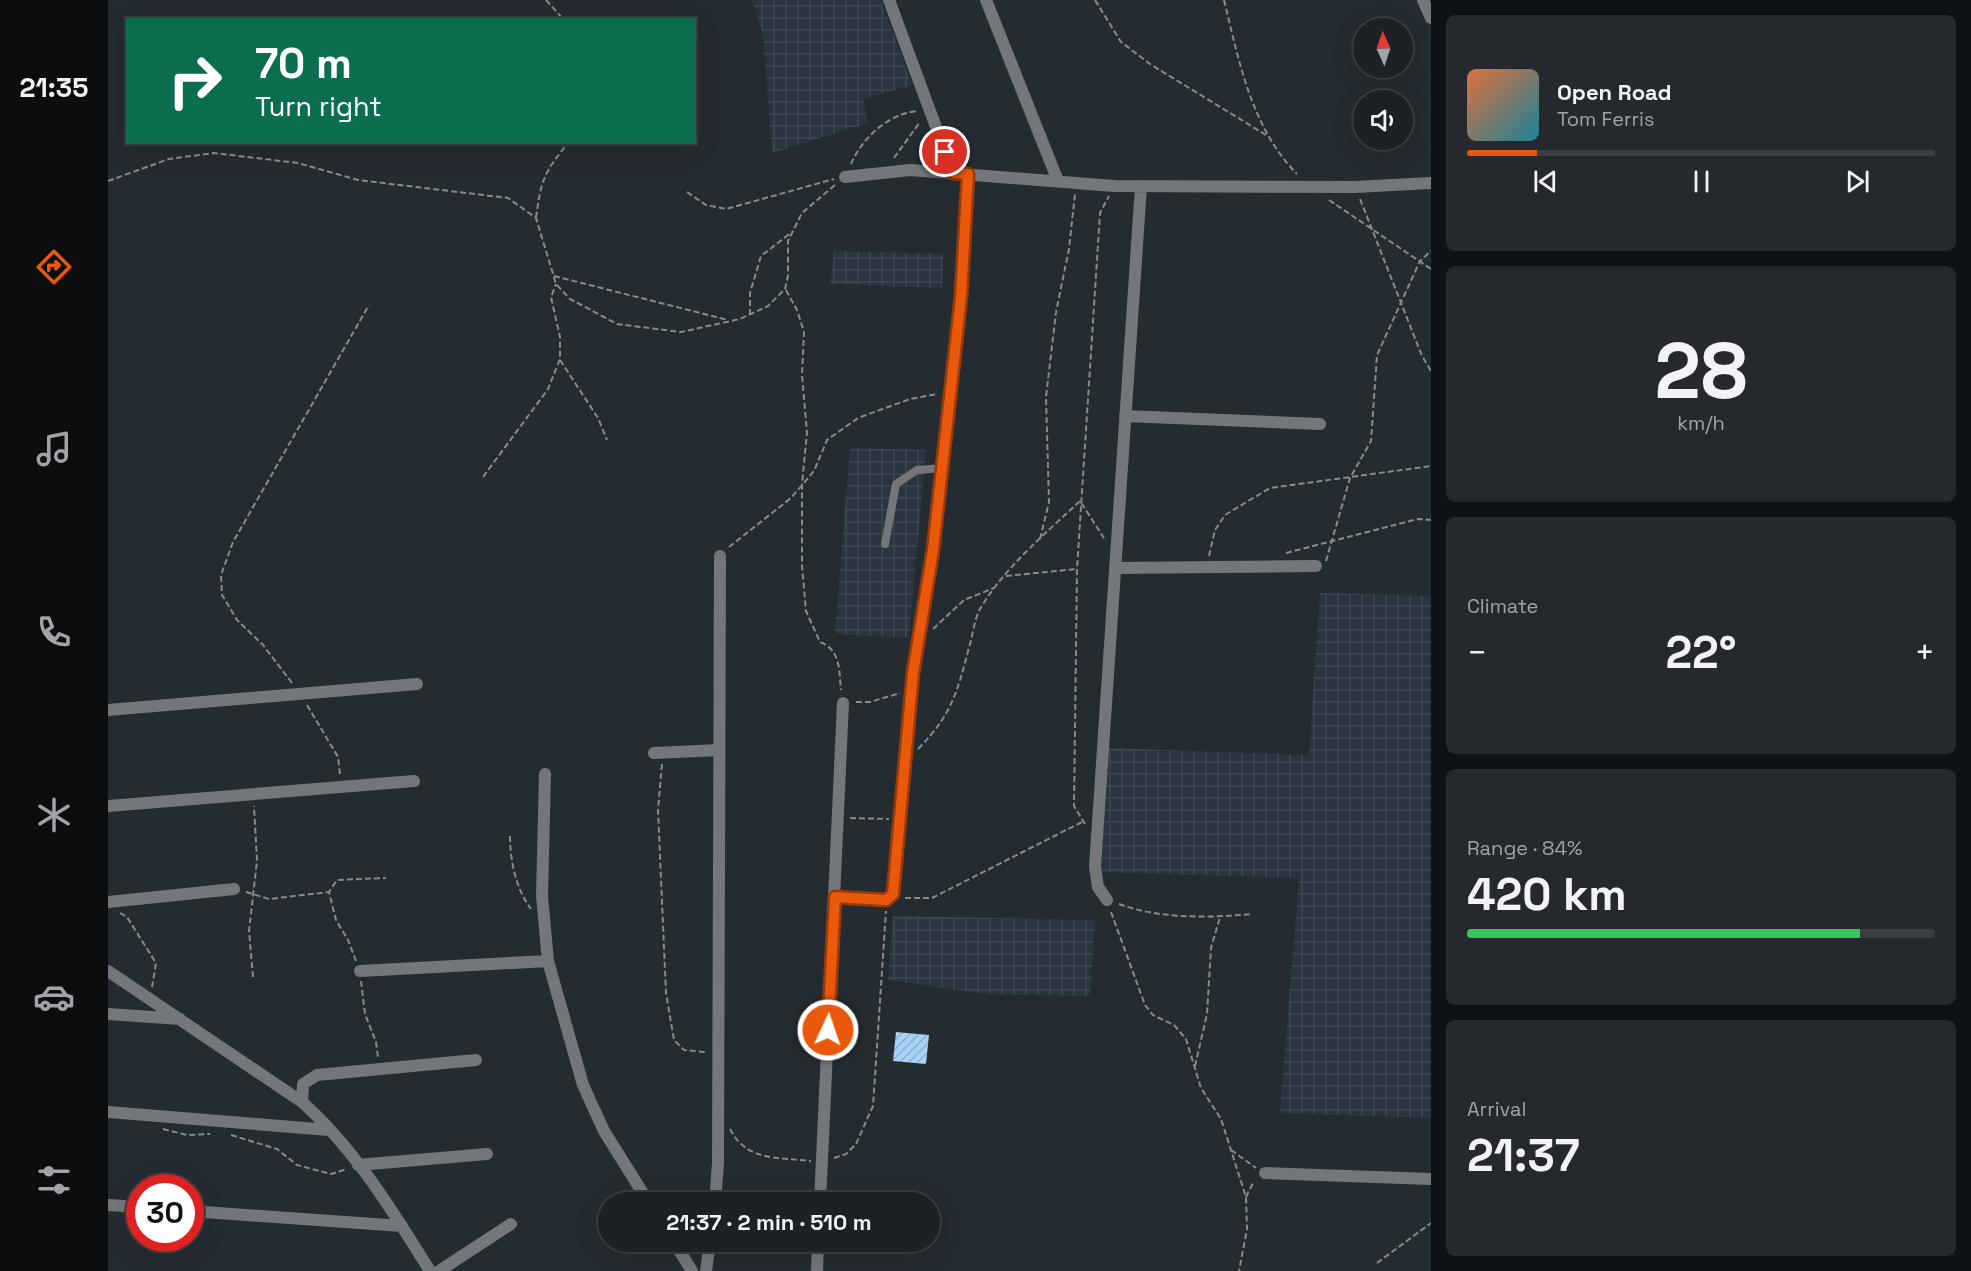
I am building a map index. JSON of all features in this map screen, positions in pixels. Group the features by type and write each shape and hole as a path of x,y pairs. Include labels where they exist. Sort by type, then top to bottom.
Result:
{"street":[{"path":"889,0 953,173"},
{"path":"986,0 1058,181"},
{"path":"1423,0 1431,18"},
{"path":"845,177 910,170 1114,186 1355,187 1431,183"},
{"path":"835,897 886,900 893,894 912,689 933,550 961,297 968,174"},
{"path":"1107,900 1098,887 1095,867 1141,186"},
{"path":"1125,416 1320,424"},
{"path":"716,1192 718,1163 720,556"},
{"path":"1115,568 1316,566"},
{"path":"108,710 417,684"},
{"path":"821,1192 843,703"},
{"path":"658,753 719,750"},
{"path":"545,774 542,896 548,961 583,1085 604,1131 642,1192"},
{"path":"108,806 414,781"},
{"path":"113,906 234,889"},
{"path":"360,971 548,961"},
{"path":"108,971 302,1102 358,1165 402,1226 430,1271"},
{"path":"108,1014 182,1019"},
{"path":"302,1102 303,1084 317,1075 476,1060"},
{"path":"108,1112 329,1130"},
{"path":"358,1165 487,1154"},
{"path":"1265,1173 1431,1179"},
{"path":"108,1205 126,1206"},
{"path":"204,1212 402,1226"},
{"path":"439,1271 511,1224"},
{"path":"680,1252 692,1271"},
{"path":"705,1271 708,1252"},
{"path":"817,1271 818,1252"}],"lane":[{"path":"885,544 896,483 917,470 942,468"}],"path":[{"path":"546,0 562,18"},
{"path":"1095,0 1121,42 1150,64 1269,136"},
{"path":"1224,0 1243,76 1269,136 1284,161 1309,186"},
{"path":"880,173 929,110"},
{"path":"567,144 550,165 541,183 536,218 556,284 570,299 617,324 681,332 731,321 768,306 785,289 788,276 788,241 802,213 845,177 855,154 884,122 907,111 929,110"},
{"path":"108,181 169,159 214,153 298,163 358,180 508,198 536,218"},
{"path":"687,192 706,205 726,209 845,177"},
{"path":"1040,539 1048,502 1046,397 1056,312 1069,249 1077,182"},
{"path":"1088,831 1074,806 1077,569 1100,213 1114,186"},
{"path":"1355,187 1422,356 1431,371"},
{"path":"1327,198 1431,269"},
{"path":"750,315 750,293 761,256 794,230"},
{"path":"1316,566 1329,559 1350,478 1371,441 1377,356 1420,261 1431,251"},
{"path":"554,276 731,321"},
{"path":"483,477 548,389 560,359 560,337 551,297 556,284"},
{"path":"785,289 797,310 804,332 802,375 807,433 802,484 802,566 806,611 820,642 829,645 837,657 843,703 870,702 912,689"},
{"path":"341,787 338,757 300,694 263,645 237,620 222,595 221,575 233,542 369,305"},
{"path":"560,359 598,418 607,440"},
{"path":"720,556 791,498 814,471 827,440 858,418 910,399 950,392"},
{"path":"1207,567 1215,530 1225,515 1270,488 1431,466"},
{"path":"905,761 935,732 955,700 979,610 996,587 1040,539 1080,501"},
{"path":"1080,501 1104,538"},
{"path":"1275,556 1333,543 1418,519 1431,520"},
{"path":"1006,576 1077,569"},
{"path":"918,644 964,600 996,587"},
{"path":"658,753 666,993 674,1040 684,1050 718,1053"},
{"path":"253,977 249,931 257,861 254,794"},
{"path":"893,894 908,899 932,898 1098,813"},
{"path":"838,818 900,820"},
{"path":"510,836 510,858 524,899 531,909"},
{"path":"380,1069 376,1042 365,1014 360,971 348,940 336,920 329,892 337,880 386,878"},
{"path":"234,889 269,899 320,891 329,892"},
{"path":"1107,900 1136,910 1220,917 1251,914"},
{"path":"1107,900 1145,1005 1154,1015 1174,1025 1186,1039 1201,1088 1221,1119 1246,1197 1247,1229 1239,1271"},
{"path":"113,906 127,917 156,963 155,978 149,998"},
{"path":"1195,1069 1207,1014 1210,948 1220,917"},
{"path":"147,1115 167,1131 187,1135 215,1134"},
{"path":"224,1133 277,1149 297,1166 331,1173 358,1165"},
{"path":"1231,1150 1265,1173 1254,1181 1246,1197"},
{"path":"1377,1263 1431,1223"}],"shaded area":[{"path":"752,0 881,0 912,85 863,99 868,123 772,153 763,34"},
{"path":"834,251 943,254 942,288 830,284"},
{"path":"850,448 926,450 909,638 835,634"},
{"path":"1320,593 1431,596 1431,1118 1280,1113 1299,878 1101,872 1108,748 1309,755"},
{"path":"893,916 1095,920 1090,996 985,994 888,980"}],"building":[{"path":"896,1032 929,1035 926,1064 893,1061"}],"route":[{"path":"828,1030 835,897 886,900 893,894 913,673 933,550 961,297 968,174 953,173 945,152"}]}
